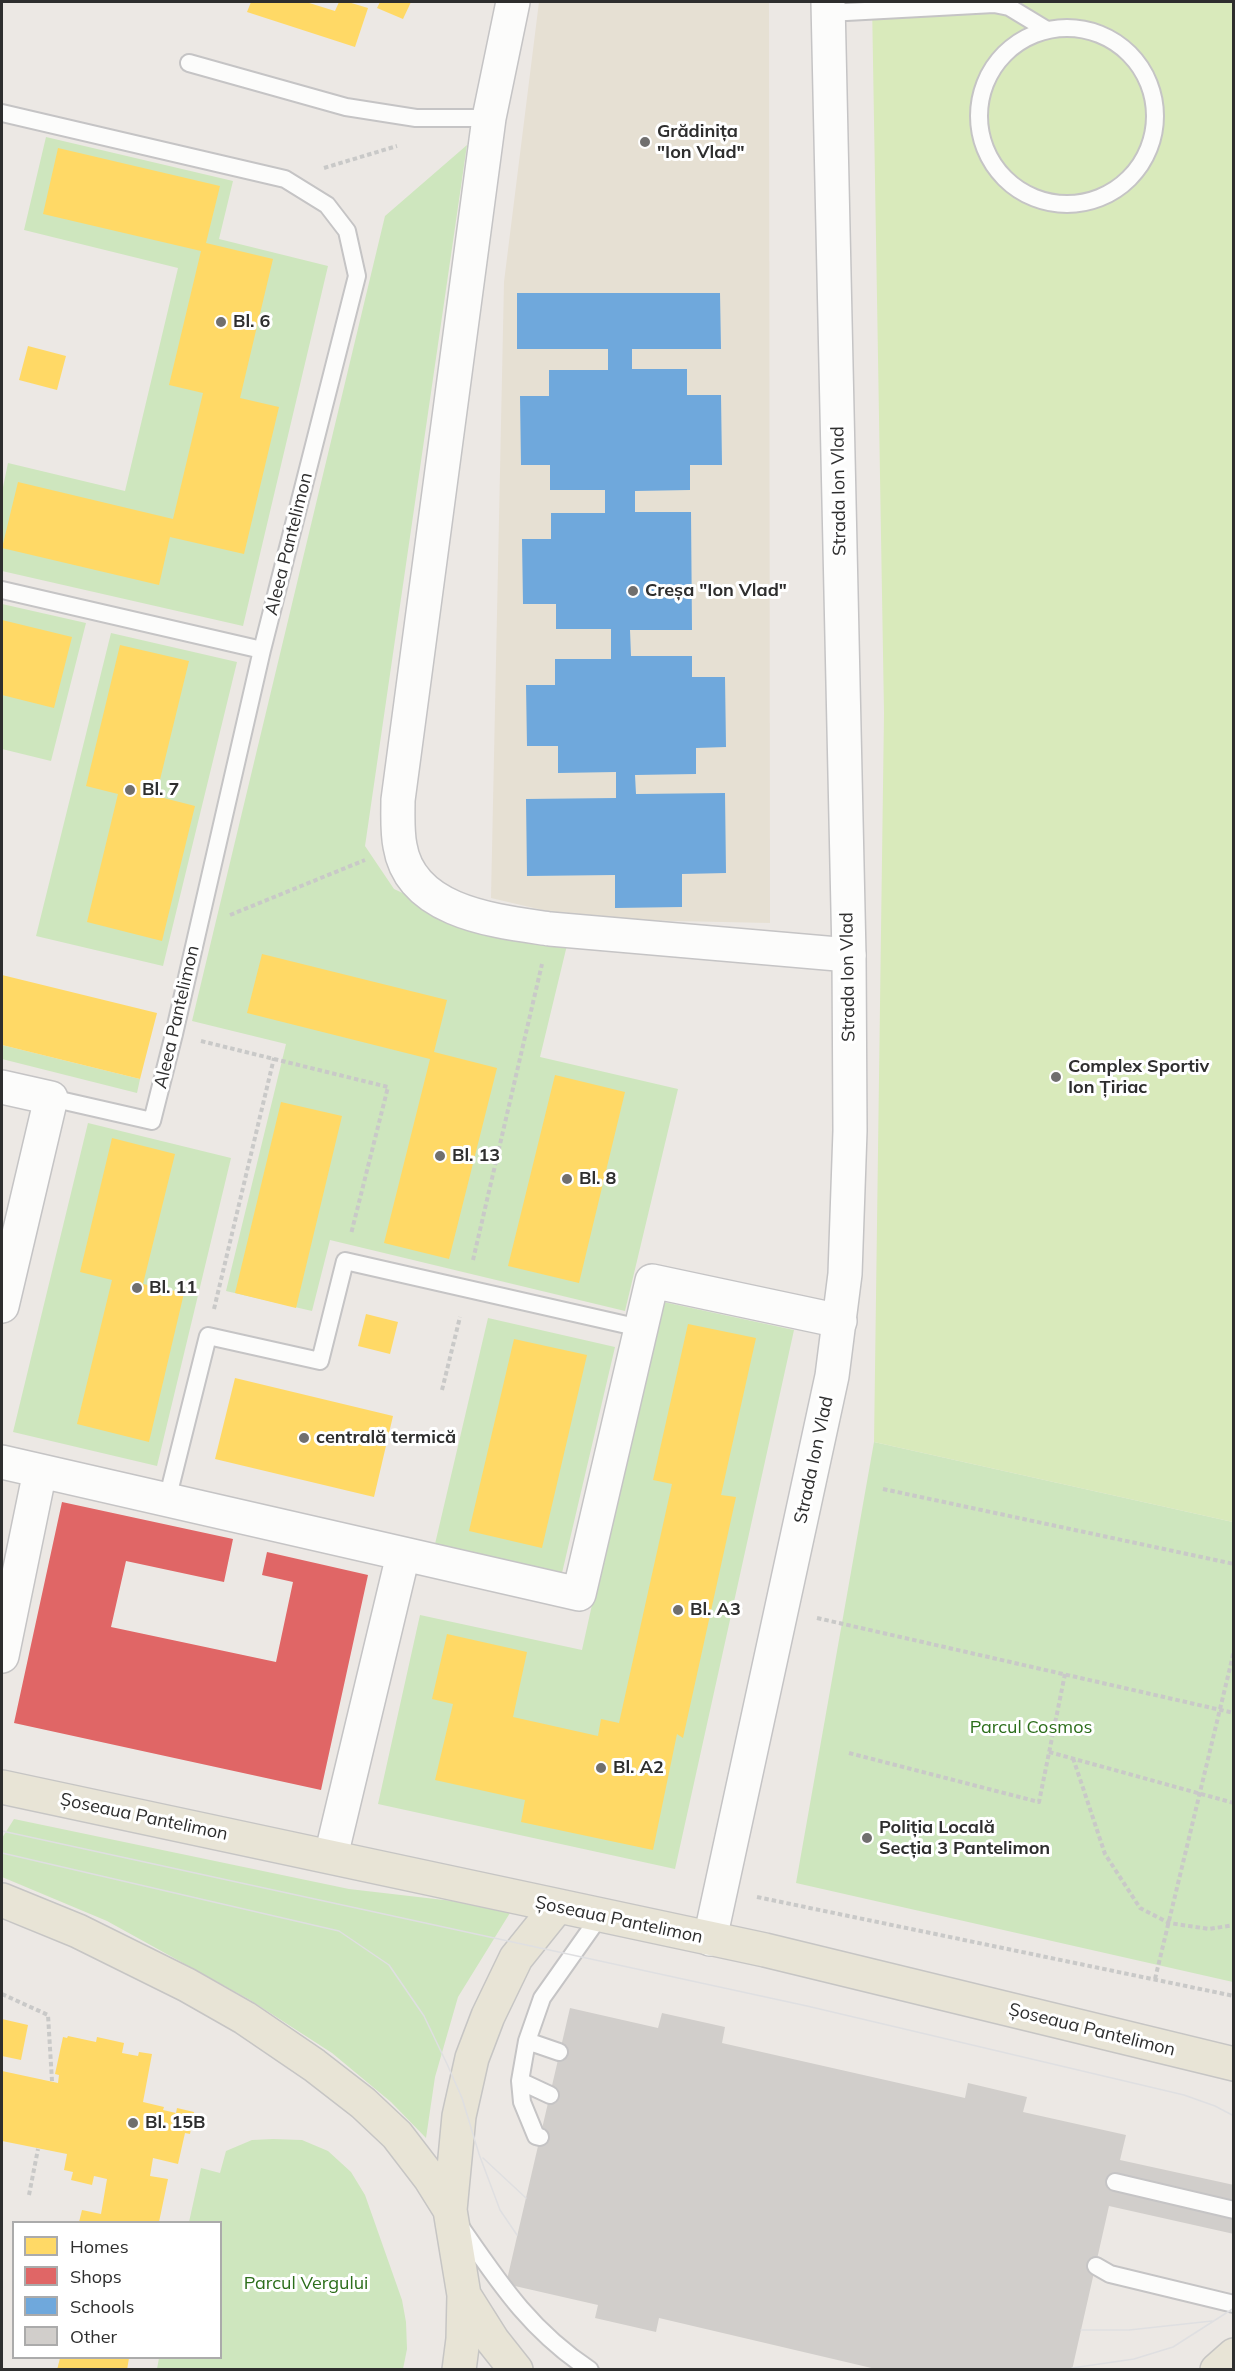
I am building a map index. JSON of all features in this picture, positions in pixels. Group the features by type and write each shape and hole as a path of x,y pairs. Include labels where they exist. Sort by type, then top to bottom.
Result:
{"main road":[{"name":"Șoseaua Pantelimon","path":"2,1787 777,1953 1233,2064"},
{"path":"2,1900 78,1931 187,1985 245,2018 314,2065 363,2103 397,2135 430,2178 450,2210"},
{"path":"459,2370 463,2339 464,2295 450,2210 459,2116 472,2058 488,2016 516,1958 557,1907"},
{"path":"464,2295 493,2341 516,2370"},
{"path":"1217,2370 1233,2355"}],"street":[{"path":"513,2 489,118 398,800 400,846 407,868 421,886 438,899 459,910 502,921 550,929 849,955"},
{"name":"Strada Ion Vlad","path":"710,1939 832,1376 845,1274 850,1131 849,955 828,7"},
{"name":"Aleea Pantelimon","path":"2,1087 51,1098"},
{"path":"2,1306 51,1098"},
{"path":"2,1462 579,1594 652,1281 840,1321"},
{"path":"2,1656 40,1471"},
{"path":"331,1856 403,1555"}],"lane":[{"path":"828,7 994,4 1009,7 1047,30 1075,28 1103,35 1127,51 1145,74 1155,101 1155,130 1146,157 1129,180 1105,196 1076,203 1047,202 1020,190 998,170 983,145 979,116 984,87 999,61 1020,41 1047,30"},
{"path":"189,63 346,107 416,118 489,118"},
{"name":"Aleea Pantelimon","path":"2,113 285,179 327,205 347,231 357,276 262,650 152,1121 51,1098"},
{"path":"2,590 262,650"},
{"path":"167,1500 208,1336 320,1361 345,1260 640,1328"},
{"path":"540,2137 536,2136 522,2102 520,2081 527,2041 542,1998 600,1916"},
{"path":"527,2041 560,2052"},
{"path":"520,2081 550,2095"},
{"path":"1115,2182 1233,2210"},
{"path":"450,2210 510,2298 545,2335 590,2370"},
{"path":"1096,2266 1110,2274 1233,2304"}],"path":[{"path":"285,179 398,145"},
{"path":"199,927 400,846"},
{"path":"442,1390 550,929"},
{"path":"174,1034 388,1087 345,1260"},
{"path":"208,1336 274,1058"},
{"path":"883,1489 1233,1564"},
{"path":"782,1609 1233,1713"},
{"path":"1155,1979 1233,1651"},
{"path":"849,1753 1039,1802 1065,1674"},
{"path":"1049,1752 1233,1803"},
{"path":"1072,1758 1105,1854 1140,1908 1169,1923 1209,1929 1233,1925"},
{"path":"721,1889 1233,1996"},
{"path":"2,1994 48,2015 51,2081"},
{"path":"29,2195 38,2149"}],"shaded area":[{"name":"Creșa \"Ion Vlad\"","path":"539,2 769,2 770,923 581,919 491,898 504,282"}],"green space":[{"name":"Complex Sportiv Ion Țiriac","path":"872,2 1233,2 1233,1522 874,1442 884,713"},
{"path":"46,137 233,181 219,239 328,266 243,626 2,571 2,492 8,463 125,491 178,268 24,230"},
{"path":"467,145 365,846 394,889 456,918 568,941 540,1057 678,1089 625,1311 330,1240 312,1311 226,1291 286,1044 192,1021 385,216"},
{"path":"2,604 86,623 51,761 2,749"},
{"path":"111,633 237,662 163,966 36,936"},
{"path":"2,1045 140,1079 137,1093 2,1059"},
{"path":"88,1123 231,1158 157,1466 13,1432"},
{"path":"659,1301 794,1330 675,1869 378,1804 420,1615 582,1650"},
{"path":"488,1318 615,1347 562,1573 435,1544"},
{"name":"Parcul Cosmos","path":"874,1442 1233,1522 1233,1982 796,1883"},
{"path":"14,1819 349,1889 513,1908 458,1997 435,2077 426,2138 391,2102 332,2053 250,2000 107,1921 2,1877 2,1838"},
{"name":"Parcul Vergului","path":"252,2140 302,2140 328,2151 351,2172 365,2195 402,2300 407,2349 403,2369 157,2369 159,2359 222,2359 222,2221 189,2221 201,2168 220,2173 226,2151"}],"building: Homes":[{"path":"251,2 306,2 335,11 339,2 348,2 368,8 355,47 247,12"},
{"path":"380,2 411,2 403,19 377,8"},
{"name":"Bl. 6","path":"58,148 220,186 206,243 273,259 240,398 279,407 244,554 170,537 159,585 2,548 18,482 173,519 203,393 169,385 201,251 43,214"},
{"path":"28,346 66,356 57,390 19,380"},
{"path":"2,620 72,637 54,708 2,695"},
{"name":"Bl. 7","path":"120,645 189,661 156,796 195,806 162,941 87,922 118,794 86,786"},
{"name":"Bl. 13","path":"262,954 447,1000 434,1052 497,1068 449,1259 384,1243 430,1059 247,1013"},
{"path":"2,975 157,1013 140,1079 2,1045"},
{"name":"Bl. 8","path":"555,1075 625,1092 579,1283 508,1266"},
{"path":"281,1102 342,1116 296,1308 235,1293"},
{"name":"Bl. 11","path":"112,1138 175,1154 143,1284 184,1293 149,1442 77,1424 112,1280 80,1272"},
{"path":"366,1314 398,1322 390,1354 358,1346"},
{"path":"688,1324 756,1338 721,1495 736,1497 683,1738 677,1734 653,1850 521,1822 525,1800 435,1780 453,1704 432,1699 447,1634 527,1652 513,1717 598,1736 601,1719 619,1723 672,1484 653,1480"},
{"path":"514,1339 587,1355 542,1548 469,1531"},
{"name":"centrală termică","path":"235,1378 393,1416 374,1497 215,1459"},
{"path":"2,2019 28,2025 21,2060 2,2056"},
{"name":"Bl. 15B","path":"68,2036 96,2042 97,2037 124,2043 122,2053 138,2056 139,2052 152,2054 143,2102 164,2107 163,2110 176,2113 177,2108 194,2112 190,2134 185,2133 178,2164 153,2158 150,2176 168,2179 159,2221 79,2221 82,2210 101,2214 107,2179 94,2176 92,2185 71,2180 73,2172 64,2170 67,2154 2,2141 2,2071 58,2083 59,2075 55,2074 63,2037"},
{"path":"60,2359 129,2359 127,2370 57,2370"}],"building: Shops":[{"path":"62,1502 233,1539 224,1582 126,1561 111,1627 276,1662 293,1582 262,1575 267,1552 368,1575 321,1790 14,1723"}],"building: Schools":[{"path":"517,293 720,293 721,349 632,349 632,369 687,369 687,395 721,395 722,465 690,465 690,490 635,491 635,512 691,512 692,630 630,630 631,656 692,656 692,677 725,677 726,747 696,748 696,774 635,775 636,794 725,793 726,873 682,874 682,907 615,908 615,875 527,876 526,799 616,798 616,772 558,773 558,746 527,746 526,685 555,685 555,659 611,659 611,629 556,629 556,604 523,604 522,539 551,539 551,513 605,513 605,490 550,490 550,465 521,465 520,396 549,396 549,370 608,370 608,349 517,349"}],"building: Other":[{"path":"570,2008 658,2028 662,2013 725,2027 722,2043 965,2098 968,2083 1027,2097 1023,2112 1126,2135 1120,2160 1234,2185 1234,2234 1109,2206 1072,2370 880,2370 659,2318 656,2332 595,2318 598,2305 506,2284"}],"tram line":[{"path":"2,1831 807,2006 1184,2095 1215,2106 1234,2116"},
{"path":"2,1853 339,1931 389,1965 424,2016 447,2064 462,2098 479,2154 500,2210 517,2235"},
{"path":"483,2158 526,2198"},
{"path":"1072,2368 1134,2359 1173,2347 1234,2308"},
{"path":"1081,2330 1129,2330 1212,2321"}],"place":[{"name":"Grădinița \"Ion Vlad\"","path":"645,142"},
{"name":"Bl. 6","path":"221,322"},
{"name":"Creșa \"Ion Vlad\"","path":"633,591"},
{"name":"Bl. 7","path":"130,790"},
{"name":"Complex Sportiv Ion Țiriac","path":"1056,1077"},
{"name":"Bl. 13","path":"440,1156"},
{"name":"Bl. 8","path":"567,1179"},
{"name":"Bl. 11","path":"137,1288"},
{"name":"centrală termică","path":"304,1438"},
{"name":"Bl. A3","path":"678,1610"},
{"name":"Bl. A2","path":"601,1768"},
{"name":"Poliția Locală Secția 3 Pantelimon","path":"867,1838"},
{"name":"Bl. 15B","path":"133,2123"}]}
